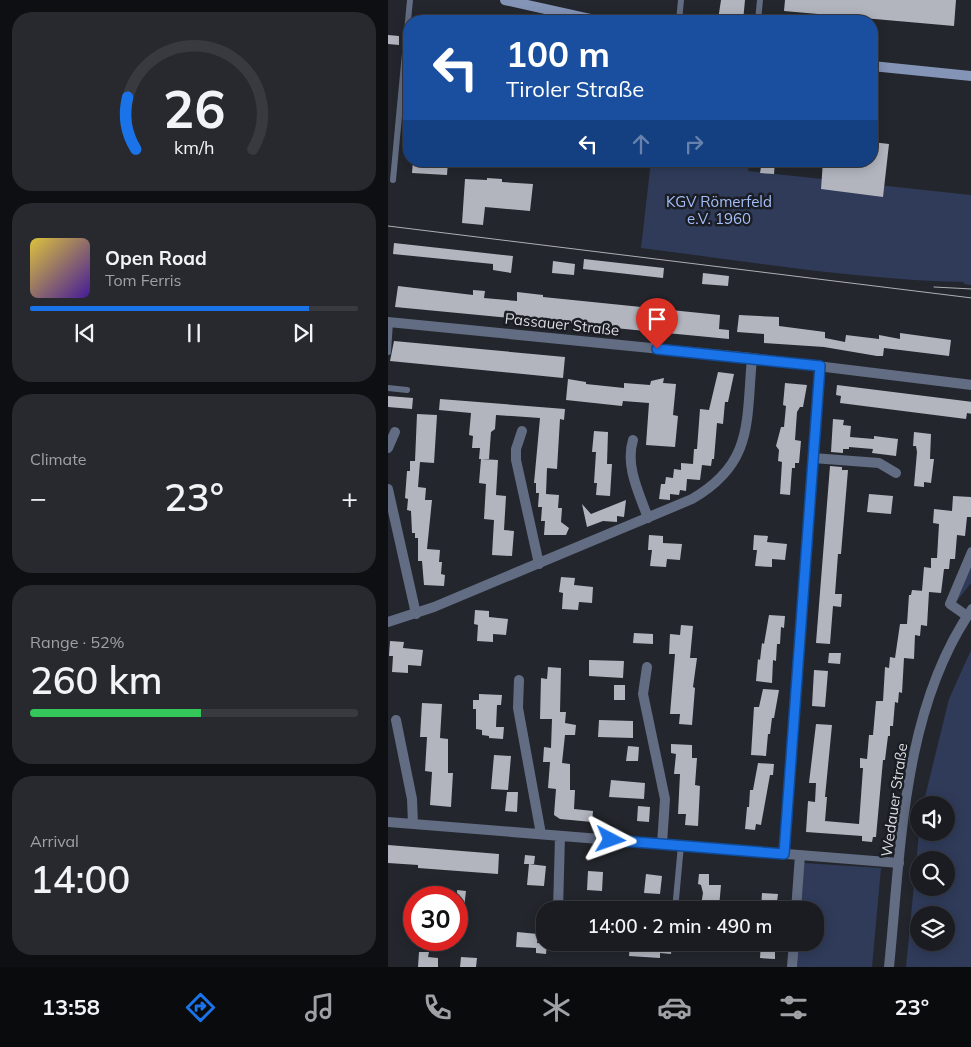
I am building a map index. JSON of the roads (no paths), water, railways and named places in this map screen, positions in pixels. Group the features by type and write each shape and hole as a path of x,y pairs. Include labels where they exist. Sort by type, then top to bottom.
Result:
{"main road":[{"path":"505,0 572,15"},
{"path":"878,67 972,76"}],"street":[{"name":"Passauer Straße","path":"389,322 752,358 972,385"},
{"path":"388,622 416,614 539,564 692,500 711,488 727,473 739,454 746,429 752,358"},
{"path":"784,854 820,366"},
{"path":"522,431 516,449 516,460 539,564"},
{"path":"388,448 395,432"},
{"path":"633,440 629,452 630,463 648,518"},
{"path":"814,458 879,463 896,473"},
{"path":"388,489 416,614"},
{"name":"Wedauer Straße","path":"889,967 910,774 923,716 942,664 969,612 950,604 972,552"},
{"path":"647,667 643,694 665,798 662,844"},
{"path":"519,680 518,708 541,834"},
{"path":"396,720 412,799 413,824"},
{"path":"388,822 900,863"},
{"path":"558,901 560,836"},
{"path":"797,901 800,855"},
{"path":"792,967 793,951"}],"lane":[{"path":"408,15 410,0"},
{"path":"680,15 681,0"},
{"path":"759,15 760,0"},
{"path":"392,180 403,70"},
{"path":"388,352 389,322"},
{"path":"388,388 406,390"},
{"path":"676,901 681,845"}],"tram line":[{"path":"388,226 972,298"},
{"path":"934,287 972,289"}],"park label":[{"name":"KGV Römerfeld e.V. 1960","path":"719,210"}]}
